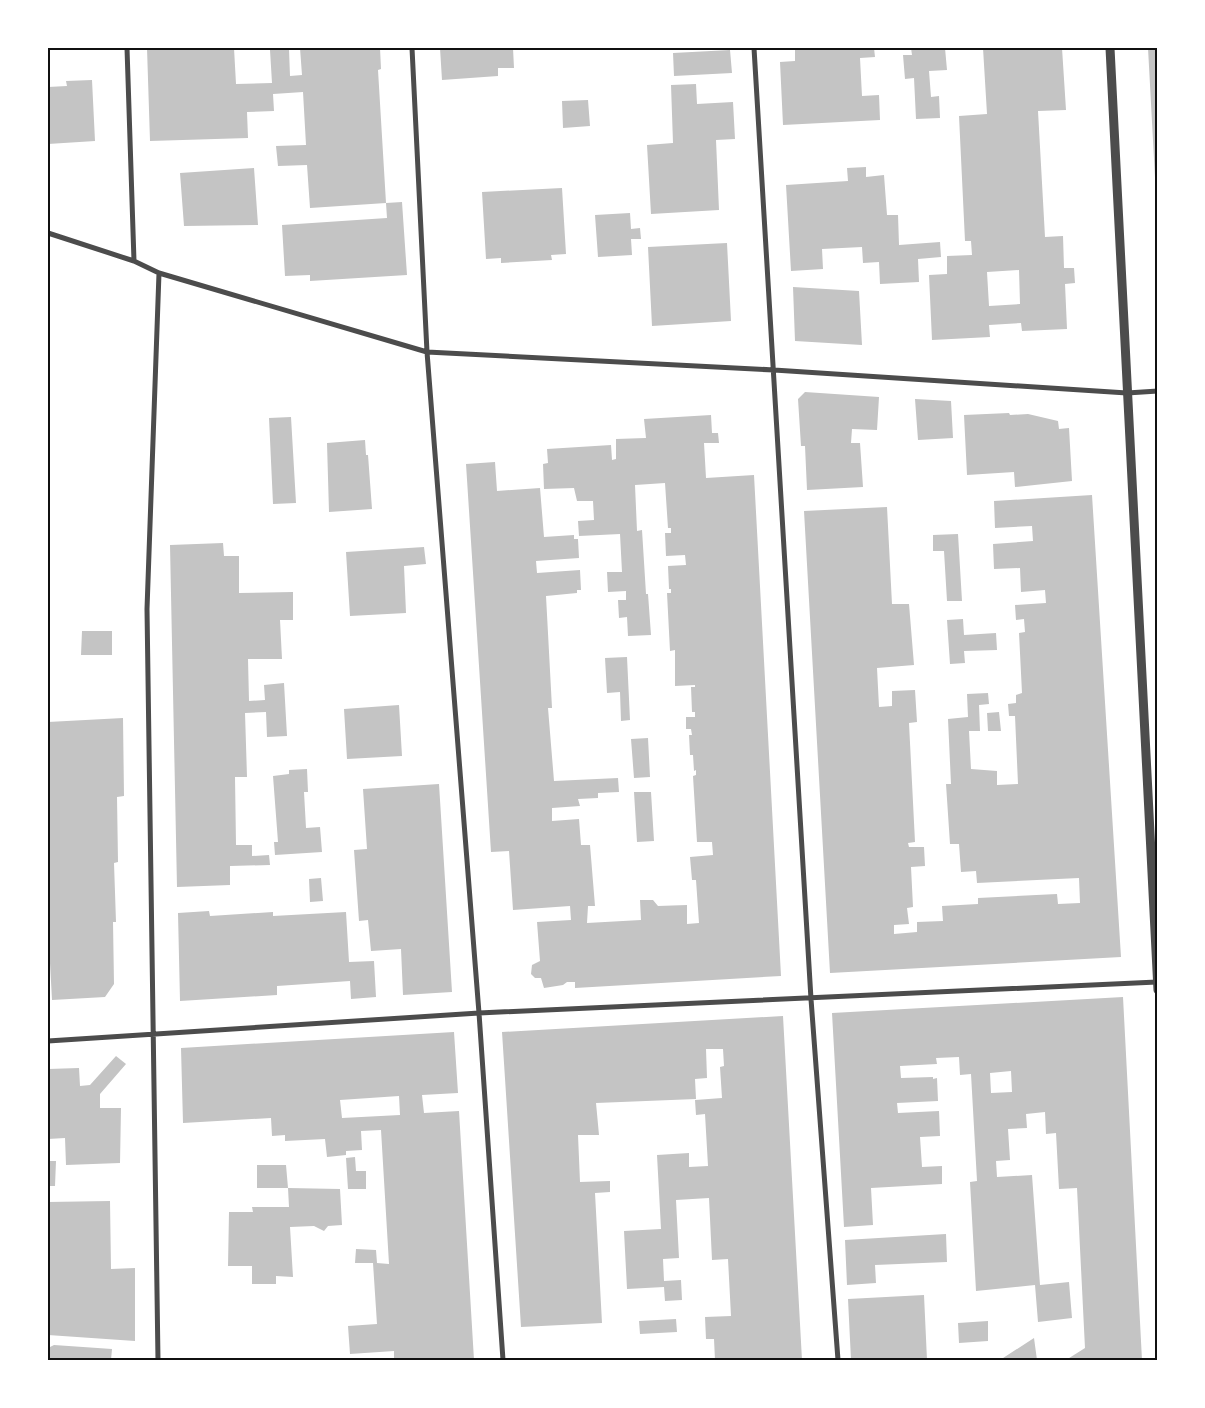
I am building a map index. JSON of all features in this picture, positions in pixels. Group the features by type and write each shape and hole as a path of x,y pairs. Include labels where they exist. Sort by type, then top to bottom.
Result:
{"street":[{"path":"127,48 134,261"},
{"path":"412,48 427,352 480,1013 503,1360"},
{"path":"754,48 812,999 838,1360"},
{"path":"1110,48 1158,990"},
{"path":"48,233 134,261 158,273 427,352 774,370 1127,393 1158,391"},
{"path":"158,273 147,609 155,1034 158,1360"},
{"path":"48,1041 480,1013 1157,982"}],"building":[{"path":"147,48 234,48 236,84 272,83 270,50 289,49 290,76 302,75 300,48 380,48 381,69 378,70 386,203 310,208 307,165 278,166 276,146 306,145 303,92 273,94 274,111 247,112 248,138 150,141"},
{"path":"440,48 513,48 514,68 498,68 498,76 442,80"},
{"path":"795,48 874,48 875,57 860,58 862,96 879,95 880,120 783,125 780,62 795,61"},
{"path":"911,48 945,48 947,70 929,71 931,97 939,96 940,118 916,119 914,78 905,79 903,55 912,55"},
{"path":"983,48 1062,48 1066,110 1038,111 1045,237 1063,236 1064,268 1074,268 1075,283 1065,284 1067,329 1022,331 1021,323 989,325 990,337 932,340 929,275 947,274 947,256 972,255 971,241 965,241 959,116 987,114","holes":["1019,270 1020,304 989,306 987,272"]},
{"path":"1148,48 1158,48 1158,196 1156,196"},
{"path":"730,50 732,73 674,76 673,53"},
{"path":"92,80 95,141 48,144 48,87 67,86 66,81"},
{"path":"696,84 697,104 733,102 735,139 716,140 719,210 651,214 647,145 673,143 671,85"},
{"path":"588,100 590,126 563,128 562,101"},
{"path":"866,167 866,177 884,175 887,215 898,215 899,245 940,242 941,257 918,259 919,282 880,284 879,262 863,263 862,247 822,249 823,269 791,271 786,185 848,181 847,168"},
{"path":"254,168 258,225 184,226 180,173"},
{"path":"562,188 566,254 551,255 552,260 501,263 501,258 486,259 482,192"},
{"path":"402,202 407,275 310,281 310,275 285,276 282,225 387,218 386,203"},
{"path":"630,213 631,229 640,228 641,239 631,239 632,255 598,257 595,215"},
{"path":"727,243 731,321 652,326 648,247"},
{"path":"793,287 859,291 862,345 795,341"},
{"path":"805,392 879,397 877,430 852,429 851,443 860,443 863,487 807,490 805,446 801,446 798,399"},
{"path":"915,399 951,401 953,438 918,440"},
{"path":"1009,413 1010,415 1028,414 1058,421 1059,429 1069,428 1072,481 1015,487 1014,472 967,475 964,415"},
{"path":"711,415 712,433 718,433 719,443 704,443 706,478 754,475 781,976 575,988 575,982 567,982 563,985 544,988 541,978 535,978 531,974 532,965 540,961 537,922 571,920 570,906 513,910 509,851 491,852 466,464 495,462 497,491 540,488 544,537 574,535 574,539 578,539 579,558 536,561 537,573 580,570 581,590 577,590 577,593 546,596 552,708 548,708 554,781 618,778 619,792 598,793 598,798 578,799 580,806 552,808 552,821 579,819 581,845 590,845 595,906 588,906 587,923 641,920 640,900 653,900 658,906 687,905 687,924 699,923 696,880 692,880 690,857 713,855 712,842 697,842 693,776 696,775 696,770 694,771 693,755 690,755 689,735 692,735 691,729 686,729 686,717 695,717 695,712 692,712 691,687 695,687 695,685 675,686 675,650 670,651 667,593 671,593 671,589 669,589 668,566 686,565 685,555 666,556 665,533 671,533 671,528 668,528 665,483 635,485 637,531 642,530 651,635 628,636 627,617 619,618 618,600 626,600 626,591 608,592 607,572 622,572 620,534 579,536 578,521 594,520 593,501 577,501 574,488 544,489 543,464 548,463 547,449 611,445 612,460 616,459 616,439 646,438 644,419"},
{"path":"291,417 296,503 273,504 269,418"},
{"path":"365,440 372,509 329,512 327,443"},
{"path":"1092,495 1121,957 830,973 804,511 887,507 892,604 909,604 914,665 877,668 879,707 892,706 892,691 915,690 917,722 909,723 915,842 908,843 909,847 924,847 925,866 911,867 913,907 907,908 909,924 894,925 894,934 917,932 917,922 943,921 942,906 978,904 978,898 1057,894 1058,904 1080,903 1079,878 977,883 976,871 961,872 959,844 950,844 946,784 951,784 948,719 968,717 967,694 988,693 989,704 979,705 980,731 969,731 971,769 997,771 997,785 1018,784 1015,716 1009,716 1008,704 1016,703 1016,695 1022,693 1019,633 1025,632 1024,619 1016,620 1015,605 1046,603 1045,590 1021,592 1020,568 994,569 993,544 1033,541 1032,526 995,528 994,501"},
{"path":"958,534 962,601 947,601 944,551 933,551 933,535"},
{"path":"223,543 224,556 239,556 239,593 293,592 293,620 280,620 282,659 248,659 249,701 265,700 264,685 284,683 287,736 267,737 266,712 245,713 247,777 235,777 236,845 252,845 252,856 269,855 270,865 230,866 230,885 177,887 170,545"},
{"path":"424,547 426,564 404,566 406,613 350,616 346,552"},
{"path":"963,619 964,635 996,633 997,650 964,651 965,663 950,664 947,620"},
{"path":"82,631 112,631 112,655 81,655"},
{"path":"627,657 630,720 621,721 620,692 607,693 605,658"},
{"path":"399,705 402,756 347,759 344,709"},
{"path":"999,712 1001,731 988,731 987,713"},
{"path":"123,718 124,796 117,797 118,862 114,863 116,922 113,922 114,984 105,997 52,1000 48,926 48,790 50,790 48,722"},
{"path":"648,738 650,777 634,778 631,739"},
{"path":"307,769 308,792 304,792 306,828 320,827 322,852 275,855 274,842 278,842 273,776 289,774 289,770"},
{"path":"439,784 452,992 403,995 401,949 371,951 368,920 359,921 354,850 367,849 363,789"},
{"path":"634,792 651,792 654,841 637,842"},
{"path":"321,878 323,901 310,902 309,879"},
{"path":"209,911 210,916 273,912 273,916 346,912 349,962 374,961 376,997 351,999 350,981 277,986 277,995 180,1001 178,913"},
{"path":"1123,997 1142,1360 1066,1360 1085,1348 1077,1188 1059,1189 1056,1133 1046,1134 1045,1112 1026,1114 1027,1128 1008,1129 1010,1160 996,1161 997,1177 1032,1175 1040,1285 1069,1282 1072,1318 1038,1322 1035,1285 976,1291 970,1182 977,1181 971,1074 960,1075 959,1057 936,1058 937,1064 900,1066 901,1078 937,1078 938,1101 897,1103 898,1113 939,1111 940,1136 920,1137 922,1167 942,1166 942,1184 871,1188 873,1225 844,1227 832,1013","holes":["1011,1071 1012,1092 991,1093 990,1073"]},
{"path":"783,1016 802,1360 715,1360 714,1339 706,1339 705,1317 731,1316 728,1259 712,1260 709,1198 676,1200 679,1258 663,1259 664,1281 681,1280 682,1300 665,1301 664,1287 627,1289 624,1231 661,1229 657,1155 689,1153 689,1167 708,1166 705,1114 696,1115 695,1100 722,1098 720,1067 724,1066 723,1049 706,1049 707,1078 695,1079 696,1099 596,1103 599,1135 578,1135 580,1182 610,1181 610,1192 595,1193 602,1323 521,1327 502,1032"},
{"path":"454,1032 458,1093 422,1095 424,1113 459,1111 474,1360 394,1360 394,1351 350,1354 348,1326 377,1324 373,1263 355,1263 356,1249 376,1250 377,1263 389,1264 381,1130 361,1131 362,1150 346,1151 346,1155 327,1157 325,1139 285,1141 285,1135 272,1136 271,1118 183,1123 181,1048","holes":["399,1096 400,1115 342,1118 340,1100"]},
{"path":"116,1056 126,1064 100,1094 100,1108 121,1108 120,1163 66,1165 65,1138 48,1139 48,1069 79,1068 80,1086 90,1085"},
{"path":"48,1145 50,1145 50,1161 56,1161 55,1186 48,1186"},
{"path":"355,1157 356,1171 366,1171 366,1189 348,1189 346,1158"},
{"path":"257,1165 286,1165 288,1188 257,1188"},
{"path":"288,1188 340,1189 342,1225 328,1226 324,1231 314,1226 290,1227 293,1277 276,1276 276,1284 252,1284 252,1266 228,1266 229,1212 253,1212 252,1207 289,1207"},
{"path":"110,1201 111,1269 135,1268 135,1341 48,1335 48,1202"},
{"path":"946,1234 947,1262 875,1265 876,1283 847,1285 845,1240"},
{"path":"924,1295 927,1360 851,1360 848,1299"},
{"path":"676,1319 677,1332 640,1334 639,1321"},
{"path":"988,1321 988,1341 959,1343 958,1323"},
{"path":"1034,1338 1037,1360 1000,1360"},
{"path":"54,1345 112,1349 111,1360 48,1360 48,1348"}]}
